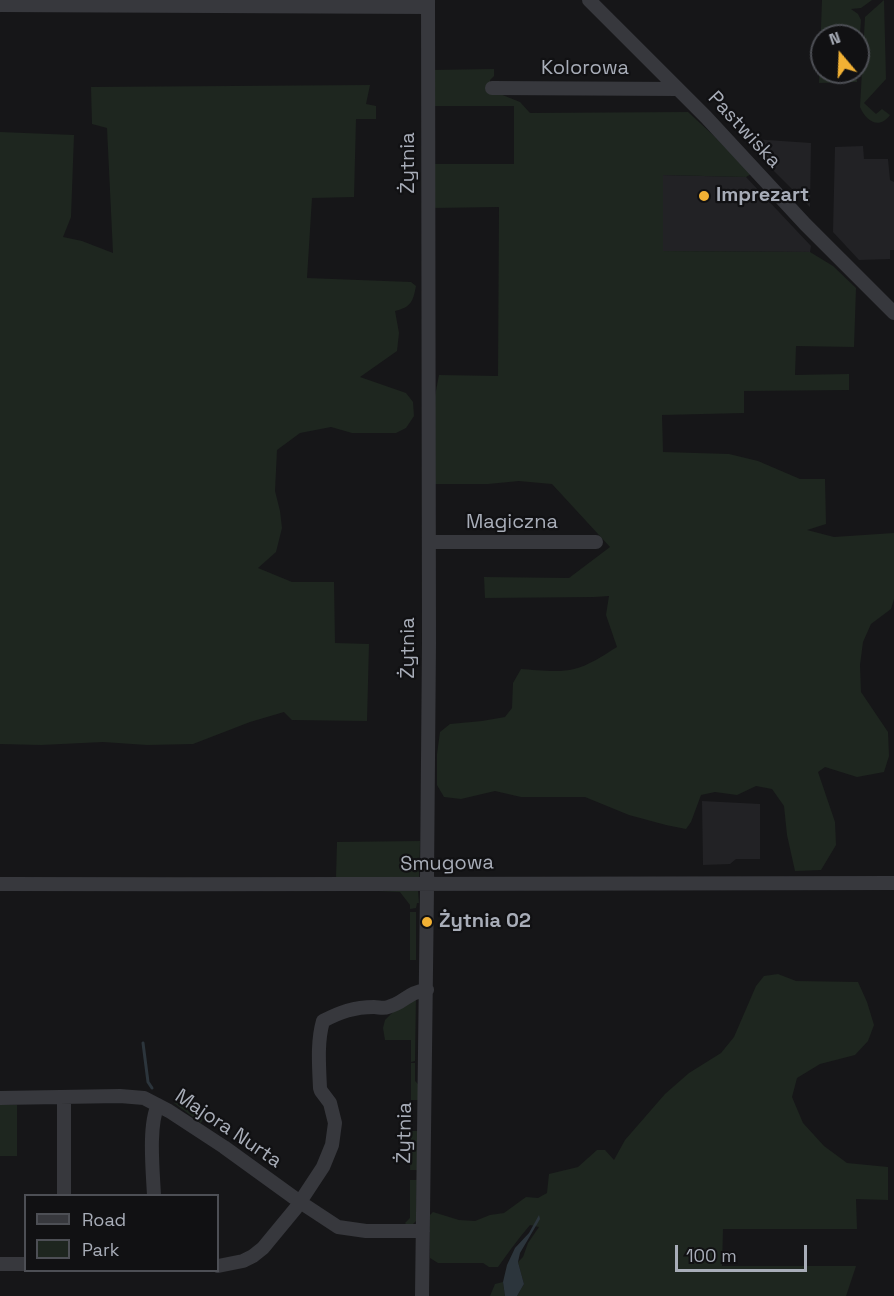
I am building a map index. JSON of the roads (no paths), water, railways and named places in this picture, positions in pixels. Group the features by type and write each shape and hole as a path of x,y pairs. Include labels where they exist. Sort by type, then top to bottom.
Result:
{"street":[{"name":"Pastwiska","path":"589,0 894,313"},
{"path":"0,5 428,4"},
{"name":"Żytnia","path":"422,1296 427,889 429,884 427,877 428,4"},
{"name":"Kolorowa","path":"492,88 678,89"},
{"name":"Magiczna","path":"429,542 596,542"},
{"name":"Smugowa","path":"0,884 894,883"},
{"path":"219,1266 243,1261 263,1248 300,1202 323,1167 332,1145 335,1123 330,1103 320,1088 319,1044 323,1021 343,1011 374,1007 385,1009 417,991 427,990"},
{"name":"Majora Nurta","path":"0,1098 120,1096 144,1098 169,1111 224,1147 338,1227 366,1231 423,1231"},
{"path":"64,1097 64,1194"},
{"path":"154,1194 153,1125 154,1113 158,1105"},
{"path":"0,1264 24,1264"}],"waterway":[{"path":"143,1043 148,1082 152,1088"}],"place":[{"name":"Imprezart","path":"704,196"},
{"name":"Żytnia 02","path":"427,922"}]}
